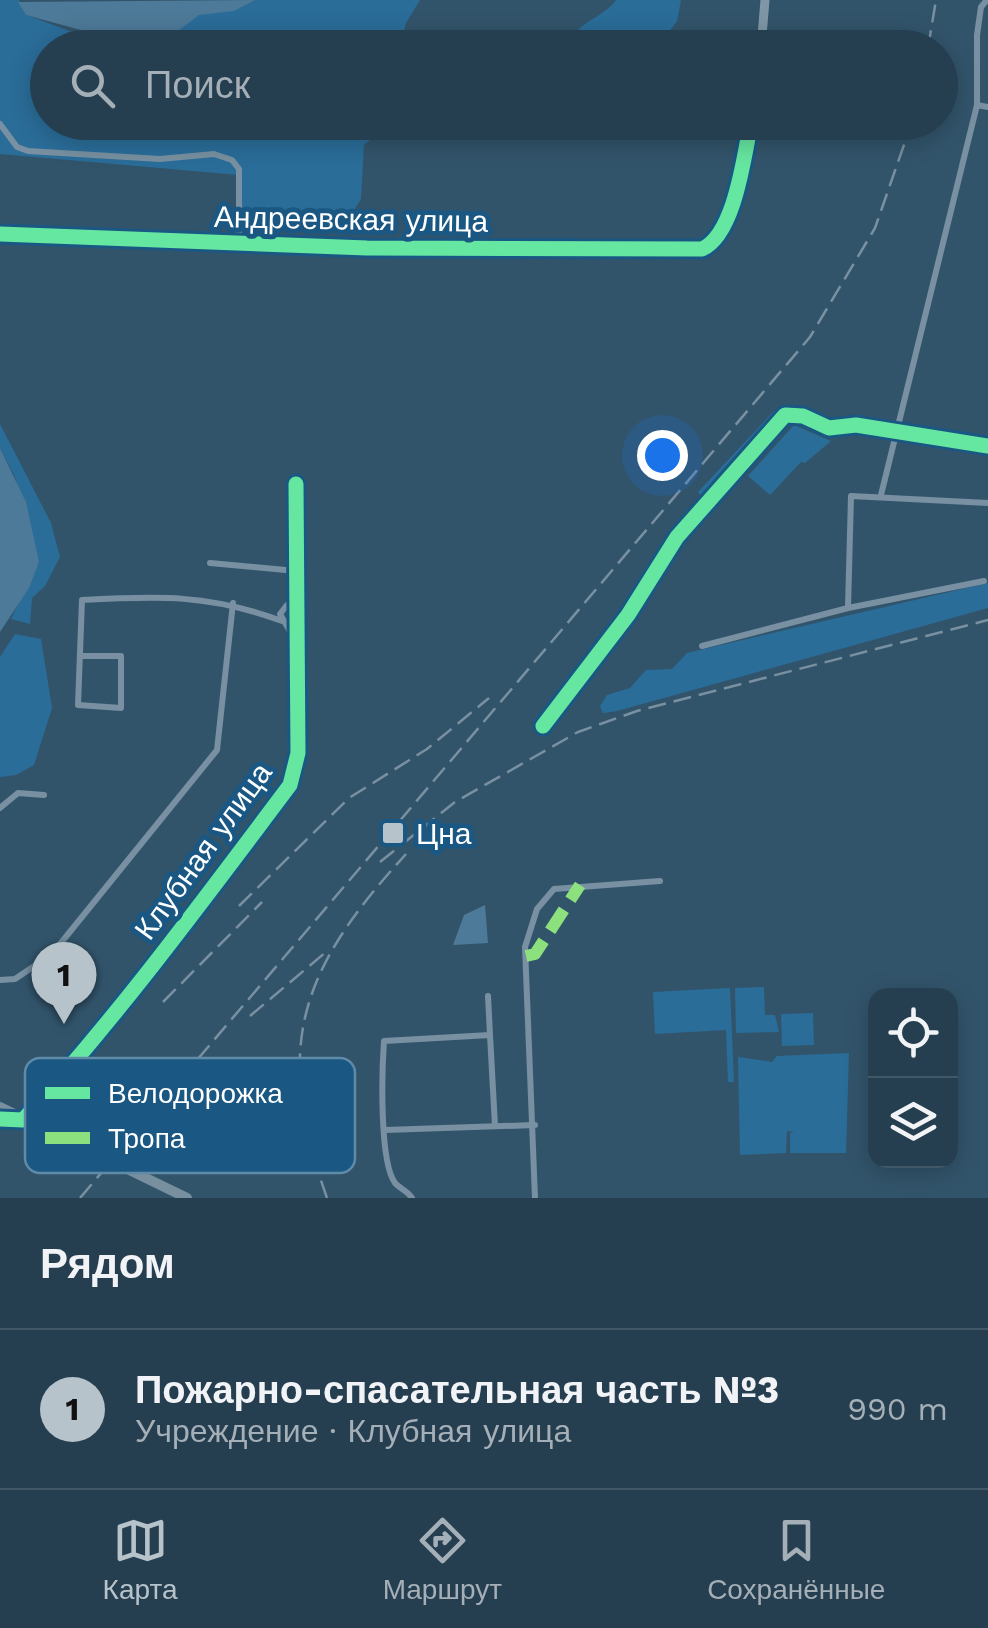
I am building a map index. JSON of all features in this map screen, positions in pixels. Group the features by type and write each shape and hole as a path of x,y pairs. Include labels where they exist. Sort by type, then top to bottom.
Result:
{"main road":[{"path":"0,1107 25,1119"},
{"path":"136,1173 188,1198"}],"street":[{"path":"762,30 766,0"},
{"path":"880,494 976,105 977,35 981,7 987,0"},
{"path":"976,105 988,107"},
{"path":"0,124 7,138 28,152 160,159 190,153 232,160 239,169 239,244"},
{"name":"Андреевская улица","path":"0,234 239,244 702,249 713,244 730,207 747,140"},
{"path":"542,726 628,615 677,537 785,415 842,428 896,430 988,446"},
{"name":"Клубная улица","path":"77,1058 290,785 298,752 296,484"},
{"path":"848,608 850,496 880,494 988,503"},
{"path":"210,563 296,571"},
{"path":"702,646 848,608 984,581"},
{"path":"80,656 121,656 121,708 78,705 82,600 143,597 232,603 282,621"},
{"path":"0,980 15,979 52,954 217,750 232,603"},
{"path":"296,609 282,607 282,621 297,644"},
{"path":"0,808 18,794 44,795"},
{"path":"535,1198 525,947 537,910 554,889 566,886 660,880"},
{"path":"488,996 495,1126"},
{"path":"412,1198 393,1177 385,1130 384,1041 490,1035"},
{"name":"Клубная улица","path":"0,1118 25,1117"},
{"path":"385,1130 535,1125"}],"shaded area":[{"path":"0,0 19,0 26,15 67,30 30,30 30,140 370,140 364,145 361,199 345,224 239,219 239,175 0,154"},
{"path":"255,0 420,0 404,30 178,30 202,14"},
{"path":"255,0 234,11 199,15 179,30 81,30 26,15 18,2"},
{"path":"616,0 681,0 677,21 670,30 579,30"},
{"path":"774,411 778,421 706,501 698,492"},
{"path":"0,424 51,523 60,557 45,586 32,598 30,624 11,619 39,562 15,477 0,448"},
{"path":"794,425 831,441 805,463 801,462 770,495 748,476"},
{"path":"0,448 26,502 39,562 29,588 0,632"},
{"path":"988,583 988,608 617,711 603,713 600,706 607,695 630,688 646,670 672,669 687,653"},
{"path":"15,634 41,639 52,708 34,765 16,775 0,777 0,657"},
{"path":"485,905 488,943 453,945 464,915"},
{"path":"764,987 765,1015 775,1015 779,1032 736,1033 735,988"},
{"path":"730,988 734,1082 728,1082 726,1030 655,1034 653,992"},
{"path":"813,1013 814,1045 782,1046 781,1014"},
{"path":"849,1053 846,1153 790,1153 790,1133 794,1132 787,1131 786,1153 740,1155 738,1057 772,1062 777,1056"}],"railway":[{"path":"931,30 936,0"},
{"path":"199,1058 810,337 875,228 906,140"},
{"path":"380,862 455,802 578,732 637,711 988,620"},
{"path":"239,906 349,798 427,749 489,698"},
{"path":"300,1058 306,1013 320,974 341,936 406,854"},
{"path":"163,1002 262,902"},
{"path":"250,1016 326,952"},
{"path":"80,1198 101,1173"},
{"path":"320,1173 327,1198"}],"marked path":[{"path":"526,956 535,954 580,885"}],"cycle path":[{"path":"0,234 367,248 702,249 723,228 747,140"},
{"path":"543,726 628,615 677,537 785,415 803,416 829,428 856,425 988,446"},
{"path":"77,1058 290,785 298,753 296,484"},
{"path":"0,1119 25,1118"}],"place":[{"name":"Цна","path":"393,833"},
{"name":"Пожарно-спасательная часть №3","path":"64,1024"}]}
